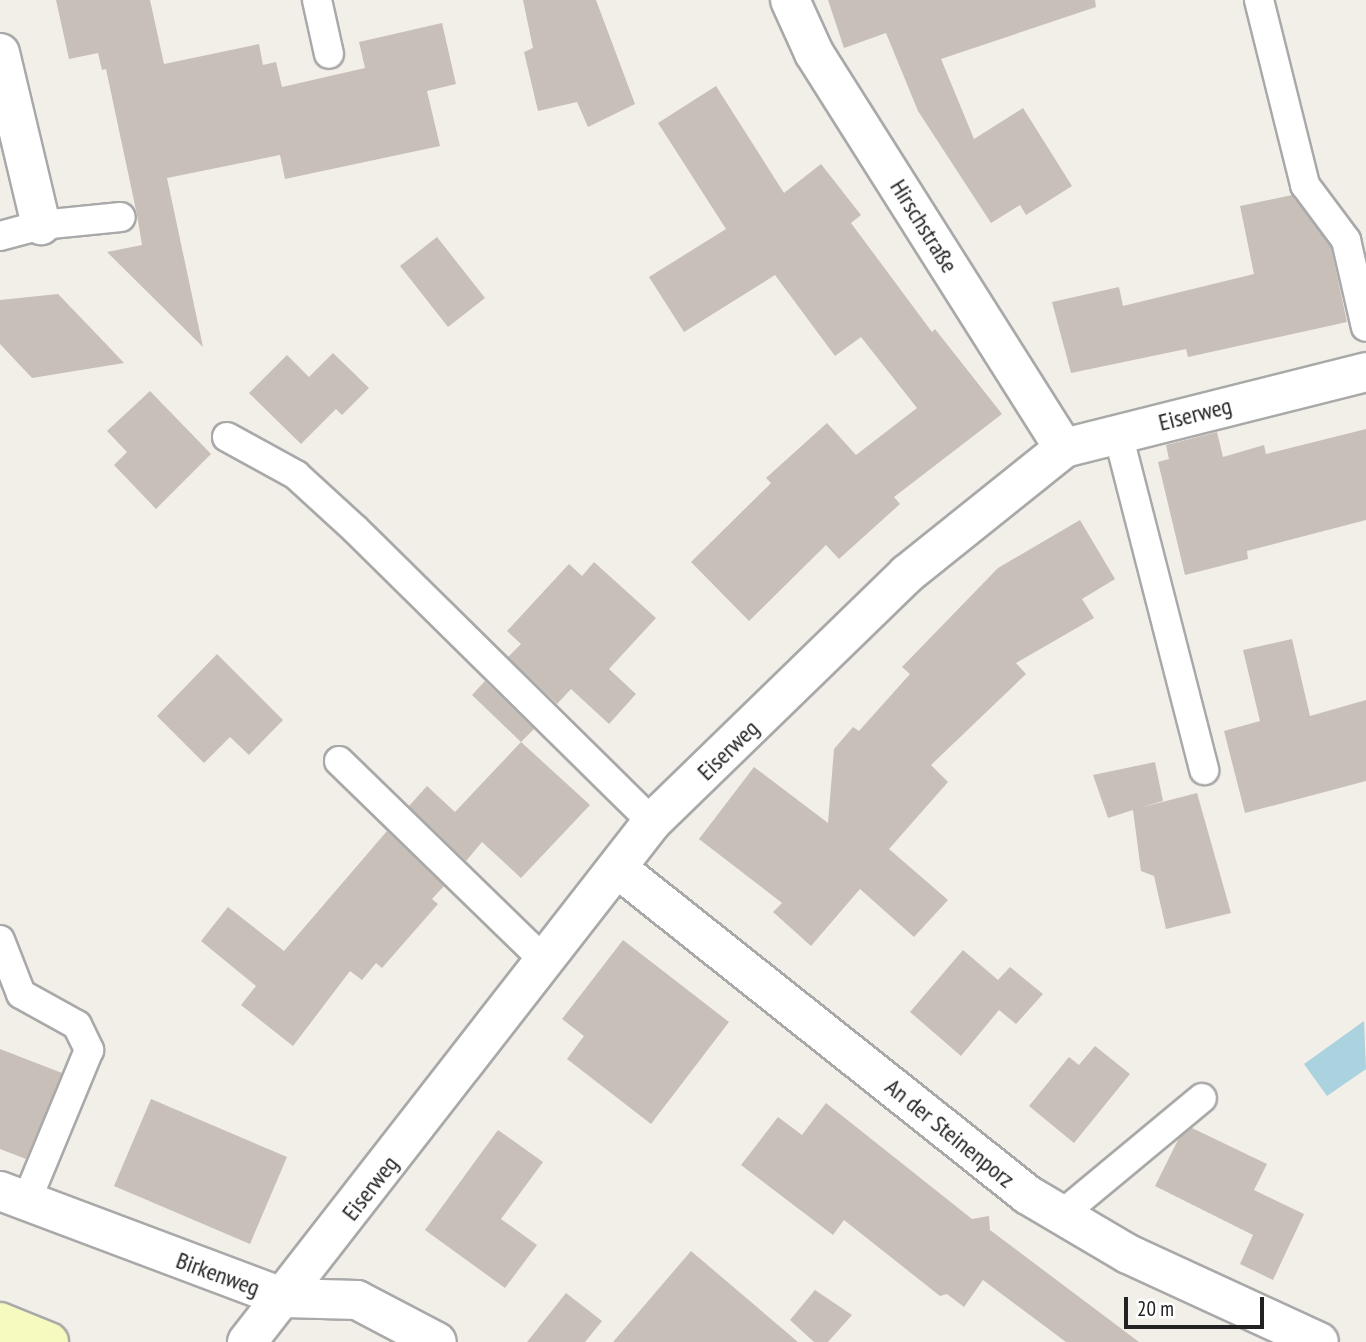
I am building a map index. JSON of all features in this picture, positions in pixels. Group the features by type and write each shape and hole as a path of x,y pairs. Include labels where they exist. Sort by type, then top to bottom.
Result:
{"main road":[{"path":"0,1322 49,1342"}],"street":[{"name":"Hirschstraße","path":"790,0 814,53 1064,448"},
{"path":"0,53 41,225"},
{"name":"Eiserweg","path":"247,1342 285,1298 652,822 907,574 1064,448 1366,372"},
{"name":"An der Steinenporz","path":"617,868 1028,1195 1128,1254 1319,1342"},
{"name":"Birkenweg","path":"13,1196 285,1298 357,1300 437,1342"}],"lane":[{"path":"317,0 329,54"},
{"path":"1259,0 1305,185 1346,240 1366,327"},
{"path":"0,236 41,225 121,218"},
{"path":"1118,434 1204,770"},
{"path":"227,437 296,475 355,528 652,822"},
{"path":"339,761 545,961"},
{"path":"0,940 21,994 78,1026 89,1050 13,1196"},
{"path":"1062,1215 1202,1098"}],"water":[{"path":"1364,1021 1366,1069 1327,1096 1304,1064"}],"building":[{"path":"56,0 150,0 164,64 259,44 263,65 276,62 282,87 365,68 359,42 442,23 456,84 427,91 440,146 285,179 280,155 167,178 203,347 107,252 142,245 137,215 106,69 102,70 98,53 69,59"},
{"path":"523,0 596,0 635,104 588,127 577,102 538,111 524,52 533,48"},
{"path":"828,0 1095,0 1096,7 941,59 974,139 1023,108 1072,186 1026,215 1020,205 991,223 918,111 886,33 844,48"},
{"path":"716,86 784,193 821,164 861,215 851,223 932,332 935,329 1002,414 894,497 900,504 839,559 826,545 749,621 691,562 771,483 766,478 827,423 856,455 917,408 861,337 835,356 775,275 684,332 649,277 726,229 658,123"},
{"path":"1292,195 1331,247 1347,322 1188,357 1186,349 1071,373 1052,302 1119,287 1123,306 1254,274 1240,206"},
{"path":"437,237 485,298 448,327 400,266"},
{"path":"58,294 124,363 32,378 0,344 0,300"},
{"path":"333,353 369,388 342,415 336,409 301,444 249,393 287,355 309,377"},
{"path":"150,391 211,454 156,509 114,465 127,452 107,431"},
{"path":"1366,429 1366,520 1247,551 1248,559 1185,575 1158,462 1169,459 1166,445 1217,432 1223,457 1264,445 1266,454"},
{"path":"1080,520 1115,579 1082,599 1094,618 1016,663 1026,674 931,765 948,782 889,849 948,900 914,937 860,889 811,946 773,912 782,903 699,839 754,767 828,823 834,749 853,727 859,731 910,674 902,667 998,568"},
{"path":"594,562 656,618 609,669 636,694 609,724 571,689 557,704 508,657 521,644 507,631 569,564 582,576"},
{"path":"1292,639 1310,716 1366,700 1366,781 1245,813 1224,731 1260,721 1243,650"},
{"path":"217,654 283,720 249,755 230,737 204,763 157,716"},
{"path":"485,681 534,729 521,742 472,695"},
{"path":"521,742 590,805 521,878 482,842 466,861 409,806 427,786 455,812"},
{"path":"1155,762 1163,801 1139,808 1197,793 1231,913 1166,929 1154,876 1141,871 1133,810 1108,818 1093,775"},
{"path":"387,831 444,886 432,899 438,904 382,968 376,963 362,980 350,971 293,1046 241,1005 256,986 201,941 228,907 284,951"},
{"path":"623,940 729,1022 651,1124 567,1059 584,1036 562,1019"},
{"path":"963,950 998,980 1010,967 1043,994 1016,1024 999,1010 961,1056 910,1012"},
{"path":"1095,1046 1130,1074 1074,1143 1029,1106 1069,1057 1079,1065"},
{"path":"0,1049 62,1073 26,1159 0,1149"},
{"path":"151,1099 287,1157 250,1244 114,1186"},
{"path":"826,1103 972,1219 989,1216 990,1230 1139,1342 1066,1342 983,1280 964,1307 947,1294 940,1296 844,1220 833,1235 741,1165 778,1117 802,1135"},
{"path":"1192,1128 1267,1164 1254,1190 1304,1214 1273,1280 1240,1264 1253,1235 1155,1186 1179,1138"},
{"path":"498,1130 543,1162 501,1219 537,1245 505,1288 425,1230"},
{"path":"691,1251 798,1342 613,1342"},
{"path":"815,1290 852,1315 828,1342 814,1342 790,1320"},
{"path":"566,1293 602,1321 585,1342 527,1342"}]}
